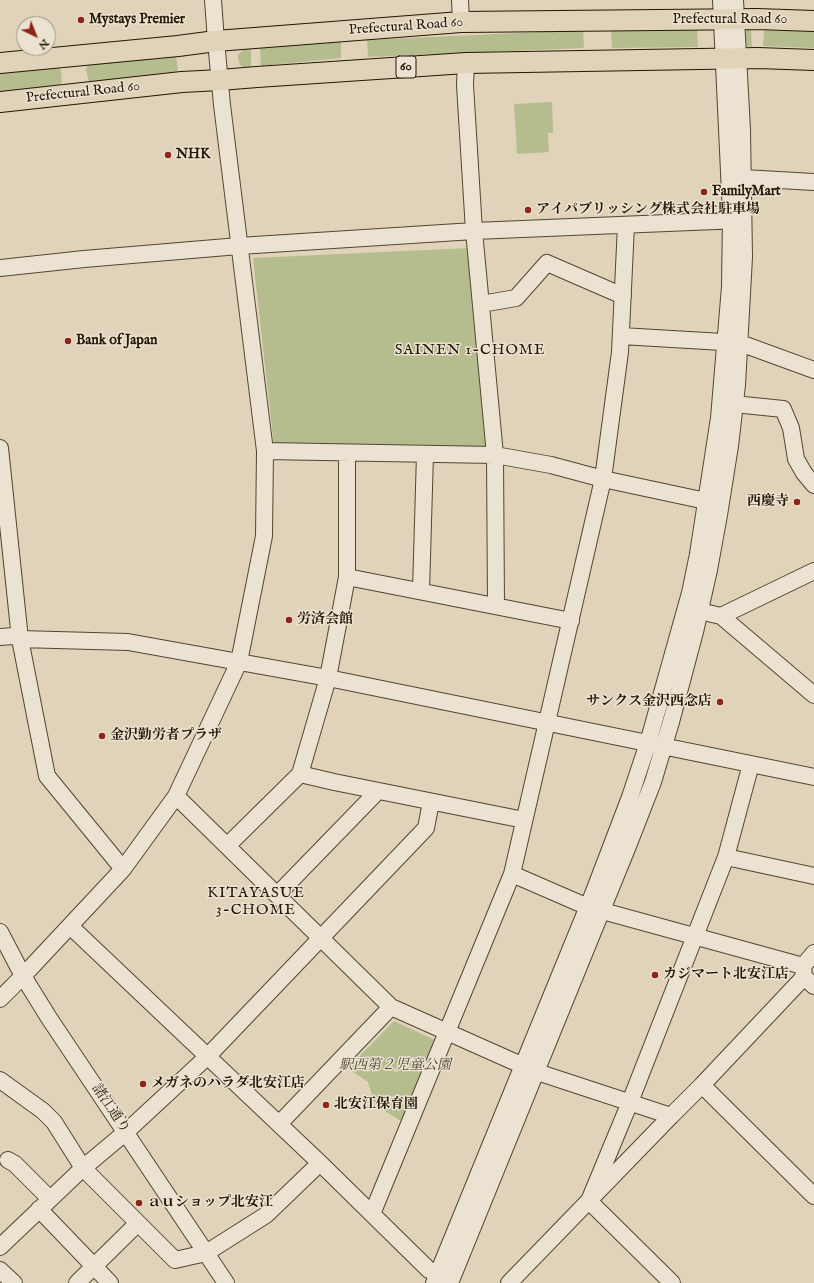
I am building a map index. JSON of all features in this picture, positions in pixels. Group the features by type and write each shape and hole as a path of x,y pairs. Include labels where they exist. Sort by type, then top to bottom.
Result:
{"main road":[{"name":"Prefectural Road 60","path":"0,62 170,47 216,41 461,22 729,20 814,21"},
{"name":"Prefectural Road 60","path":"0,102 182,82 466,62 731,58 814,60"}],"street":[{"path":"0,999 122,869 176,796 240,662 264,536 265,451 239,246 220,80 213,0"},
{"path":"460,0 461,22"},
{"path":"595,909 628,846 653,782 664,746 699,611 705,556 706,501 733,343 744,257 737,221 729,20 721,0"},
{"path":"729,20 736,0"},
{"path":"731,58 743,178 737,221"},
{"path":"466,62 465,84 474,230 495,455 496,606"},
{"path":"743,178 814,182"},
{"path":"0,268 91,258 239,246 474,230 737,221"},
{"path":"372,1214 512,874 603,479 620,352 626,225"},
{"path":"481,304 516,298 547,264 623,296"},
{"path":"621,336 733,343 814,370"},
{"path":"70,926 320,1163 429,1270 444,1280 595,909 648,743 690,592 705,556 726,469 734,404 733,343"},
{"path":"734,404 783,409 791,428 796,459 814,485"},
{"path":"0,448 20,639 47,776 122,869"},
{"path":"265,451 348,454 495,455 551,465 603,479 706,501"},
{"path":"227,846 300,774 328,678 347,576 348,454"},
{"path":"421,591 425,454"},
{"path":"721,616 814,571"},
{"path":"347,576 571,621"},
{"path":"699,611 721,616 814,696"},
{"path":"0,637 14,636 20,639 128,642 328,678 814,777"},
{"path":"589,1201 630,1102 726,857 751,764"},
{"path":"300,774 524,820"},
{"path":"277,895 378,791"},
{"path":"176,796 391,1007 530,1068 672,1116"},
{"path":"0,1247 44,1204 126,1132 208,1056 426,828 431,802"},
{"path":"726,857 814,876"},
{"path":"512,874 595,909 695,937 807,976"},
{"name":"諸江通り","path":"0,932 23,976 49,1018 226,1283"},
{"path":"509,1283 807,976 814,953"},
{"path":"279,1124 391,1007"},
{"path":"0,1080 43,1111 54,1122 84,1168 175,1260 206,1253 266,1215 320,1163"},
{"path":"702,1085 814,1196"},
{"path":"8,1160 15,1164 44,1204 94,1266 110,1283"},
{"path":"589,1201 672,1283"},
{"path":"77,1283 138,1223"},
{"path":"0,1270 14,1283"}],"green space":[{"path":"697,29 698,47 612,48 611,30"},
{"path":"747,29 751,29 752,47 746,46 744,43 745,32"},
{"path":"583,30 584,48 368,57 367,40"},
{"path":"764,30 814,31 814,48 763,46"},
{"path":"341,42 341,58 261,66 260,48"},
{"path":"248,48 251,50 251,67 246,68 240,65 238,55 244,49"},
{"path":"176,56 178,70 175,73 91,82 88,79 86,68 89,64"},
{"path":"58,67 61,70 62,82 60,85 0,92 0,73"},
{"path":"552,102 553,133 548,133 549,152 517,154 514,104"},
{"path":"471,248 491,452 274,446 253,258"},
{"name":"駅西第２児童公園","path":"394,1021 439,1042 406,1124 375,1105 368,1082 348,1068"}],"place":[{"name":"Mystays Premier","path":"81,20"},
{"name":"NHK","path":"168,155"},
{"name":"FamilyMart","path":"704,192"},
{"name":"アイパブリッシング株式会社駐車場","path":"528,210"},
{"name":"Bank of Japan","path":"68,341"},
{"name":"西慶寺","path":"797,502"},
{"name":"労済会館","path":"289,620"},
{"name":"サンクス金沢西念店","path":"720,702"},
{"name":"金沢勤労者プラザ","path":"102,736"},
{"name":"カジマート北安江店","path":"655,975"},
{"name":"メガネのハラダ北安江店","path":"143,1084"},
{"name":"北安江保育園","path":"326,1105"},
{"name":"ａｕショップ北安江","path":"139,1203"}],"district":[{"name":"SAINEN 1-CHOME","path":"470,351"},
{"name":"KITAYASUE 3-CHOME","path":"256,902"}]}
